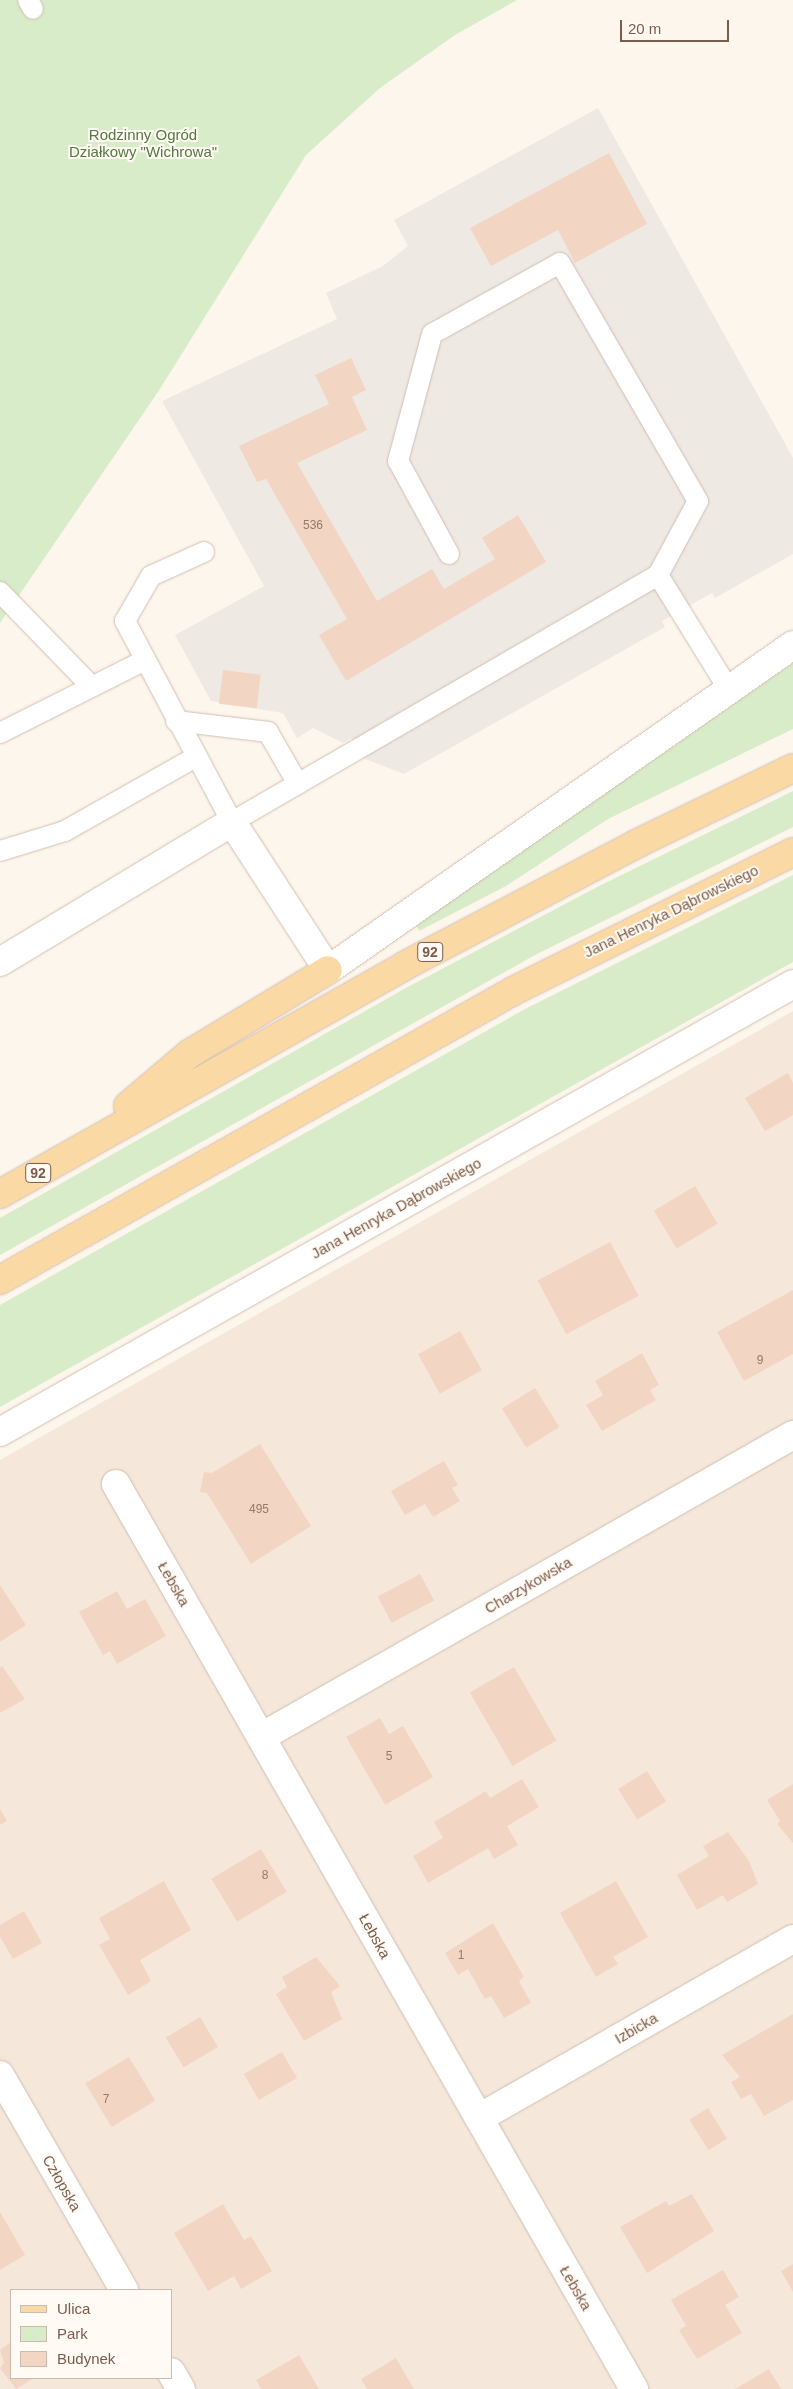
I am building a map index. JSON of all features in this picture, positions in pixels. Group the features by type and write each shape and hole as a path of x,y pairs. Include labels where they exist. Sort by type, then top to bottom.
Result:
{"main road":[{"name":"92","path":"0,1194 406,965 636,844 793,768"},
{"name":"Jana Henryka Dąbrowskiego","path":"0,1280 515,990 793,852"},
{"path":"75,1151 189,1054 328,970"}],"street":[{"path":"0,962 232,822 328,970 793,645"},
{"name":"Jana Henryka Dąbrowskiego","path":"0,1432 793,984"},
{"name":"Charzykowska","path":"263,1736 793,1435"},
{"name":"Łebska","path":"116,1484 263,1736 634,2389"},
{"name":"Izbicka","path":"480,2118 793,1939"},
{"name":"Człopska","path":"0,2075 123,2289"},
{"path":"172,2374 181,2389"}],"lane":[{"path":"204,552 151,576 125,621 143,661 232,822 658,575 698,500 560,263 432,334 398,461 450,554"},
{"path":"658,575 729,690"},
{"path":"0,592 91,686"},
{"path":"4,728 143,661"},
{"path":"176,721 268,732 298,784"},
{"path":"0,851 65,831 196,757"}],"shaded area":[{"path":"598,108 793,458 793,554 715,598 712,593 662,621 665,627 404,774 363,758 351,738 343,743 313,728 297,738 283,713 211,701 175,635 264,586 162,401 337,319 326,293 383,266 408,246 394,220"},
{"path":"793,1011 793,2389 0,2389 0,1460"}],"green space":[{"name":"Rodzinny Ogród Działkowy \"Wichrowa\"","path":"0,0 517,0 455,35 380,88 306,155 158,392 0,623"},
{"path":"793,663 793,729 608,819 506,886 419,931 416,925"},
{"path":"793,791 793,827 535,955 0,1255 0,1218 404,989 601,885"},
{"path":"793,875 793,962 0,1407 0,1305 525,1009"}],"building":[{"path":"609,153 647,224 575,263 558,230 491,266 470,228"},
{"path":"351,358 366,390 352,397 367,430 297,463 377,601 432,569 444,589 495,559 482,538 518,515 546,562 346,681 319,635 347,619 266,479 257,482 239,446 329,404 315,375"},
{"path":"223,670 261,675 257,708 219,704"},
{"path":"788,1073 793,1083 793,1115 765,1131 745,1098"},
{"path":"695,1186 718,1224 677,1248 654,1211"},
{"path":"610,1242 639,1296 566,1334 538,1280"},
{"path":"793,1290 793,1354 744,1381 717,1332"},
{"path":"460,1331 482,1370 440,1394 418,1354"},
{"path":"642,1353 659,1385 650,1390 656,1400 602,1431 586,1405 603,1395 595,1381"},
{"path":"535,1388 559,1427 526,1448 502,1409"},
{"path":"260,1444 311,1526 251,1564 207,1493 200,1492 204,1472 212,1473"},
{"path":"444,1461 458,1485 452,1488 460,1501 433,1517 425,1504 405,1515 391,1491"},
{"path":"420,1574 434,1600 392,1623 378,1597"},
{"path":"0,1585 26,1625 0,1642"},
{"path":"117,1591 127,1609 145,1599 166,1636 117,1664 110,1651 103,1655 79,1612"},
{"path":"2,1666 25,1699 0,1713 0,1667"},
{"path":"514,1667 556,1741 512,1766 470,1692"},
{"path":"380,1718 389,1734 403,1726 433,1777 385,1805 346,1737"},
{"path":"647,1771 666,1802 637,1820 618,1789"},
{"path":"522,1779 539,1807 507,1826 518,1845 494,1859 488,1848 428,1883 413,1856 443,1838 434,1822 486,1791 490,1798"},
{"path":"793,1784 793,1843 777,1824 780,1821 767,1800"},
{"path":"0,1809 7,1821 0,1825"},
{"path":"728,1832 749,1861 758,1884 727,1902 723,1895 697,1910 677,1875 709,1856 703,1846"},
{"path":"261,1849 287,1892 237,1922 211,1879"},
{"path":"164,1881 191,1930 140,1960 151,1981 128,1995 99,1945 110,1939 99,1918"},
{"path":"616,1881 648,1937 613,1957 618,1964 596,1977 560,1913"},
{"path":"24,1911 42,1943 13,1959 0,1937 0,1925"},
{"path":"493,1923 524,1977 519,1981 531,2003 504,2018 491,1996 485,1999 468,1969 458,1975 445,1953"},
{"path":"316,1957 340,1986 331,1992 342,2019 304,2041 276,1994 287,1987 282,1977"},
{"path":"793,2014 793,2100 764,2116 751,2094 741,2099 731,2082 740,2077 722,2055"},
{"path":"200,2017 218,2047 184,2068 166,2038"},
{"path":"282,2052 297,2078 259,2100 244,2074"},
{"path":"129,2057 155,2101 112,2127 85,2083"},
{"path":"708,2108 727,2139 708,2150 689,2120"},
{"path":"692,2194 714,2231 647,2273 620,2227 666,2201 669,2206"},
{"path":"223,2204 244,2240 251,2236 272,2271 241,2289 234,2276 208,2291 174,2233"},
{"path":"0,2212 25,2255 0,2270"},
{"path":"793,2264 793,2292 781,2271"},
{"path":"723,2270 739,2297 725,2305 742,2333 697,2359 679,2330 686,2326 671,2300"},
{"path":"10,2343 10,2379 32,2379 16,2389 0,2368 4,2363 0,2350"},
{"path":"299,2355 319,2389 261,2389 256,2380"},
{"path":"396,2358 414,2389 367,2389 361,2379"},
{"path":"769,2369 781,2389 735,2389"}]}
